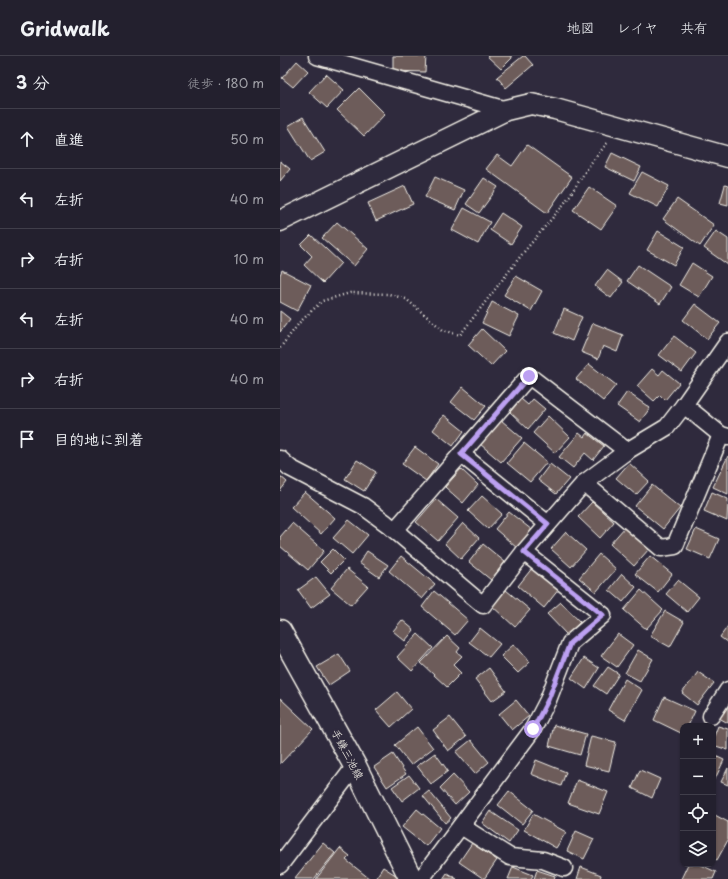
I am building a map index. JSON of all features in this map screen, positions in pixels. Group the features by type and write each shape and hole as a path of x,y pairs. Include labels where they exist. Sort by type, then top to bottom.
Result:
{"main road":[{"name":"手鎌三池線","path":"280,631 355,766 411,879"}],"street":[{"path":"317,56 506,110"},
{"path":"280,221 506,110 531,104 620,126 728,157"},
{"path":"280,459 290,468 363,506 395,530 483,605 524,552 584,483 627,451 667,427 728,342"},
{"path":"395,530 529,376 627,451"},
{"path":"584,483 661,548 675,546 724,436 684,405"},
{"path":"461,454 548,524"},
{"path":"421,879 533,729 548,700 570,643 603,615 524,552"},
{"path":"711,716 728,690"},
{"path":"280,865 355,766"},
{"path":"461,826 510,857 543,860 564,868"}],"path":[{"path":"280,348 300,322 322,301 350,292 389,294 406,299 443,330 460,335 523,253 564,204 591,163 620,126"}],"building":[{"path":"393,56 426,56 425,72 393,71"},
{"path":"487,56 511,56 512,58 501,69"},
{"path":"525,56 533,65 506,88 497,77"},
{"path":"297,61 308,71 293,87 282,78"},
{"path":"326,74 344,90 327,108 309,92"},
{"path":"359,88 385,114 364,136 337,110"},
{"path":"303,117 325,152 310,161 288,126"},
{"path":"527,145 572,177 547,213 486,169 497,155 512,166"},
{"path":"612,153 641,167 634,181 605,167"},
{"path":"280,161 290,169 280,181"},
{"path":"642,172 669,186 658,207 630,193"},
{"path":"435,177 464,190 455,210 425,197"},
{"path":"484,178 498,187 479,213 466,204"},
{"path":"725,185 728,186 728,205 720,203"},
{"path":"405,186 413,204 376,221 368,203"},
{"path":"589,187 617,206 601,229 573,210"},
{"path":"677,199 714,225 700,246 663,219"},
{"path":"464,208 490,222 478,244 452,230"},
{"path":"501,213 522,227 511,244 490,230"},
{"path":"337,222 368,249 354,266 322,238"},
{"path":"658,231 684,247 674,265 647,250"},
{"path":"716,231 728,239 728,265 704,248"},
{"path":"311,235 341,263 323,283 304,265 312,256 301,245"},
{"path":"692,263 712,276 699,297 679,285"},
{"path":"638,265 671,287 660,304 627,281"},
{"path":"282,270 311,285 297,311 280,302 280,275"},
{"path":"607,270 623,282 611,298 595,286"},
{"path":"516,276 542,291 531,311 504,295"},
{"path":"492,302 519,316 509,336 482,323"},
{"path":"695,304 720,323 707,339 683,320"},
{"path":"564,309 582,317 572,341 554,333"},
{"path":"280,311 290,319 280,332"},
{"path":"593,323 623,335 617,352 603,346 598,359 581,352"},
{"path":"482,329 505,351 491,366 468,345"},
{"path":"674,336 696,353 682,372 659,355"},
{"path":"589,364 616,385 603,401 576,379"},
{"path":"652,369 659,375 663,370 679,383 665,400 660,395 654,401 637,386"},
{"path":"463,387 486,406 474,420 451,402"},
{"path":"627,392 650,408 640,422 617,406"},
{"path":"521,399 528,405 533,399 545,409 528,429 510,412"},
{"path":"444,415 464,431 453,446 433,430"},
{"path":"548,416 570,437 555,453 533,433"},
{"path":"501,420 522,438 501,462 480,444"},
{"path":"579,433 584,437 587,433 604,446 593,460 585,453 573,468 559,457"},
{"path":"524,443 547,462 530,482 507,463"},
{"path":"415,447 438,464 426,481 402,464"},
{"path":"728,456 728,494 713,487"},
{"path":"357,460 376,472 364,491 345,479"},
{"path":"629,463 649,481 636,495 616,478"},
{"path":"550,464 569,479 556,494 538,480"},
{"path":"461,469 478,485 463,503 445,487"},
{"path":"280,476 287,482 280,491"},
{"path":"652,485 680,508 663,529 635,506"},
{"path":"305,492 335,518 321,534 291,507"},
{"path":"712,492 728,499 727,521 704,511"},
{"path":"482,496 502,514 488,529 468,511"},
{"path":"436,499 458,518 438,541 416,522"},
{"path":"592,502 614,522 600,538 578,517"},
{"path":"509,512 532,530 517,548 495,529"},
{"path":"349,520 368,535 352,554 333,538"},
{"path":"292,523 324,551 308,570 280,546 280,537"},
{"path":"463,523 479,538 461,559 445,544"},
{"path":"625,527 649,549 634,566 610,544"},
{"path":"696,529 719,539 710,559 687,549"},
{"path":"566,532 586,550 571,567 551,549"},
{"path":"483,544 505,562 491,580 469,562"},
{"path":"333,549 344,560 331,573 320,562"},
{"path":"367,551 388,565 379,577 359,563"},
{"path":"599,554 616,569 596,592 579,578"},
{"path":"401,556 435,584 422,599 389,571"},
{"path":"650,556 672,574 658,592 635,574"},
{"path":"533,567 559,589 544,608 518,586"},
{"path":"347,569 368,586 351,605 331,588"},
{"path":"622,574 636,587 623,602 609,590"},
{"path":"316,577 330,594 311,608 298,590"},
{"path":"678,580 699,597 687,612 666,594"},
{"path":"506,590 530,610 515,627 492,606"},
{"path":"641,590 663,610 646,629 624,610"},
{"path":"434,591 468,620 455,635 422,607"},
{"path":"561,602 580,622 567,635 547,614"},
{"path":"665,611 684,622 670,647 650,636"},
{"path":"402,620 414,630 405,641 393,631"},
{"path":"728,626 728,643 720,637"},
{"path":"480,628 500,644 489,657 469,642"},
{"path":"418,634 433,648 412,671 397,657"},
{"path":"618,634 633,645 617,667 601,656"},
{"path":"447,636 460,648 457,652 462,656 453,665 461,673 447,687 421,663"},
{"path":"514,644 530,662 518,673 501,656"},
{"path":"638,650 653,659 640,681 625,673"},
{"path":"339,654 350,671 329,685 317,667"},
{"path":"584,658 599,668 586,689 571,678"},
{"path":"608,667 619,674 606,694 594,686"},
{"path":"489,668 506,691 492,701 475,679"},
{"path":"698,672 714,683 697,705 682,693"},
{"path":"625,679 642,690 625,720 608,710"},
{"path":"397,692 411,709 391,727 376,710"},
{"path":"664,697 695,711 689,723 680,723 680,733 654,720"},
{"path":"280,698 313,729 280,764"},
{"path":"516,700 529,716 512,730 499,714"},
{"path":"728,702 728,723 719,718"},
{"path":"450,717 466,737 448,751 433,730"},
{"path":"554,725 586,734 580,755 549,746"},
{"path":"718,726 728,729 728,750 716,746 716,731"},
{"path":"417,727 433,748 411,765 395,745"},
{"path":"591,736 616,742 609,771 584,765"},
{"path":"471,740 489,762 475,774 456,752"},
{"path":"435,753 448,771 431,784 417,766"},
{"path":"393,754 406,774 387,787 374,767"},
{"path":"716,756 724,760 716,777"},
{"path":"536,760 566,772 561,786 531,774"},
{"path":"728,768 728,785 721,782"},
{"path":"640,770 660,779 652,798 632,788"},
{"path":"409,775 419,788 402,801 392,787"},
{"path":"453,775 469,792 455,805 440,788"},
{"path":"577,780 608,792 599,814 568,803"},
{"path":"429,791 451,818 445,823 423,796"},
{"path":"509,791 533,810 522,824 498,805"},
{"path":"417,809 440,828 426,846 402,827"},
{"path":"490,811 518,830 509,843 482,823"},
{"path":"533,814 566,832 556,848 524,830"},
{"path":"716,816 728,822 728,840 717,860"},
{"path":"576,831 594,839 584,859 567,851"},
{"path":"323,843 335,853 314,879 294,879"},
{"path":"472,843 497,860 484,879 459,862"},
{"path":"340,848 350,856 346,860 370,879 316,879"},
{"path":"383,867 402,879 375,879"},
{"path":"513,867 533,875 531,879 508,879"},
{"path":"581,867 601,875 600,879 577,879"},
{"path":"687,867 705,867 716,872 713,879 681,879"},
{"path":"537,870 555,876 554,879 534,879"},
{"path":"447,873 457,879 443,879"}],"route":[{"path":"529,376 461,454 548,524 524,552 603,615 570,643 548,700 533,729"}]}
